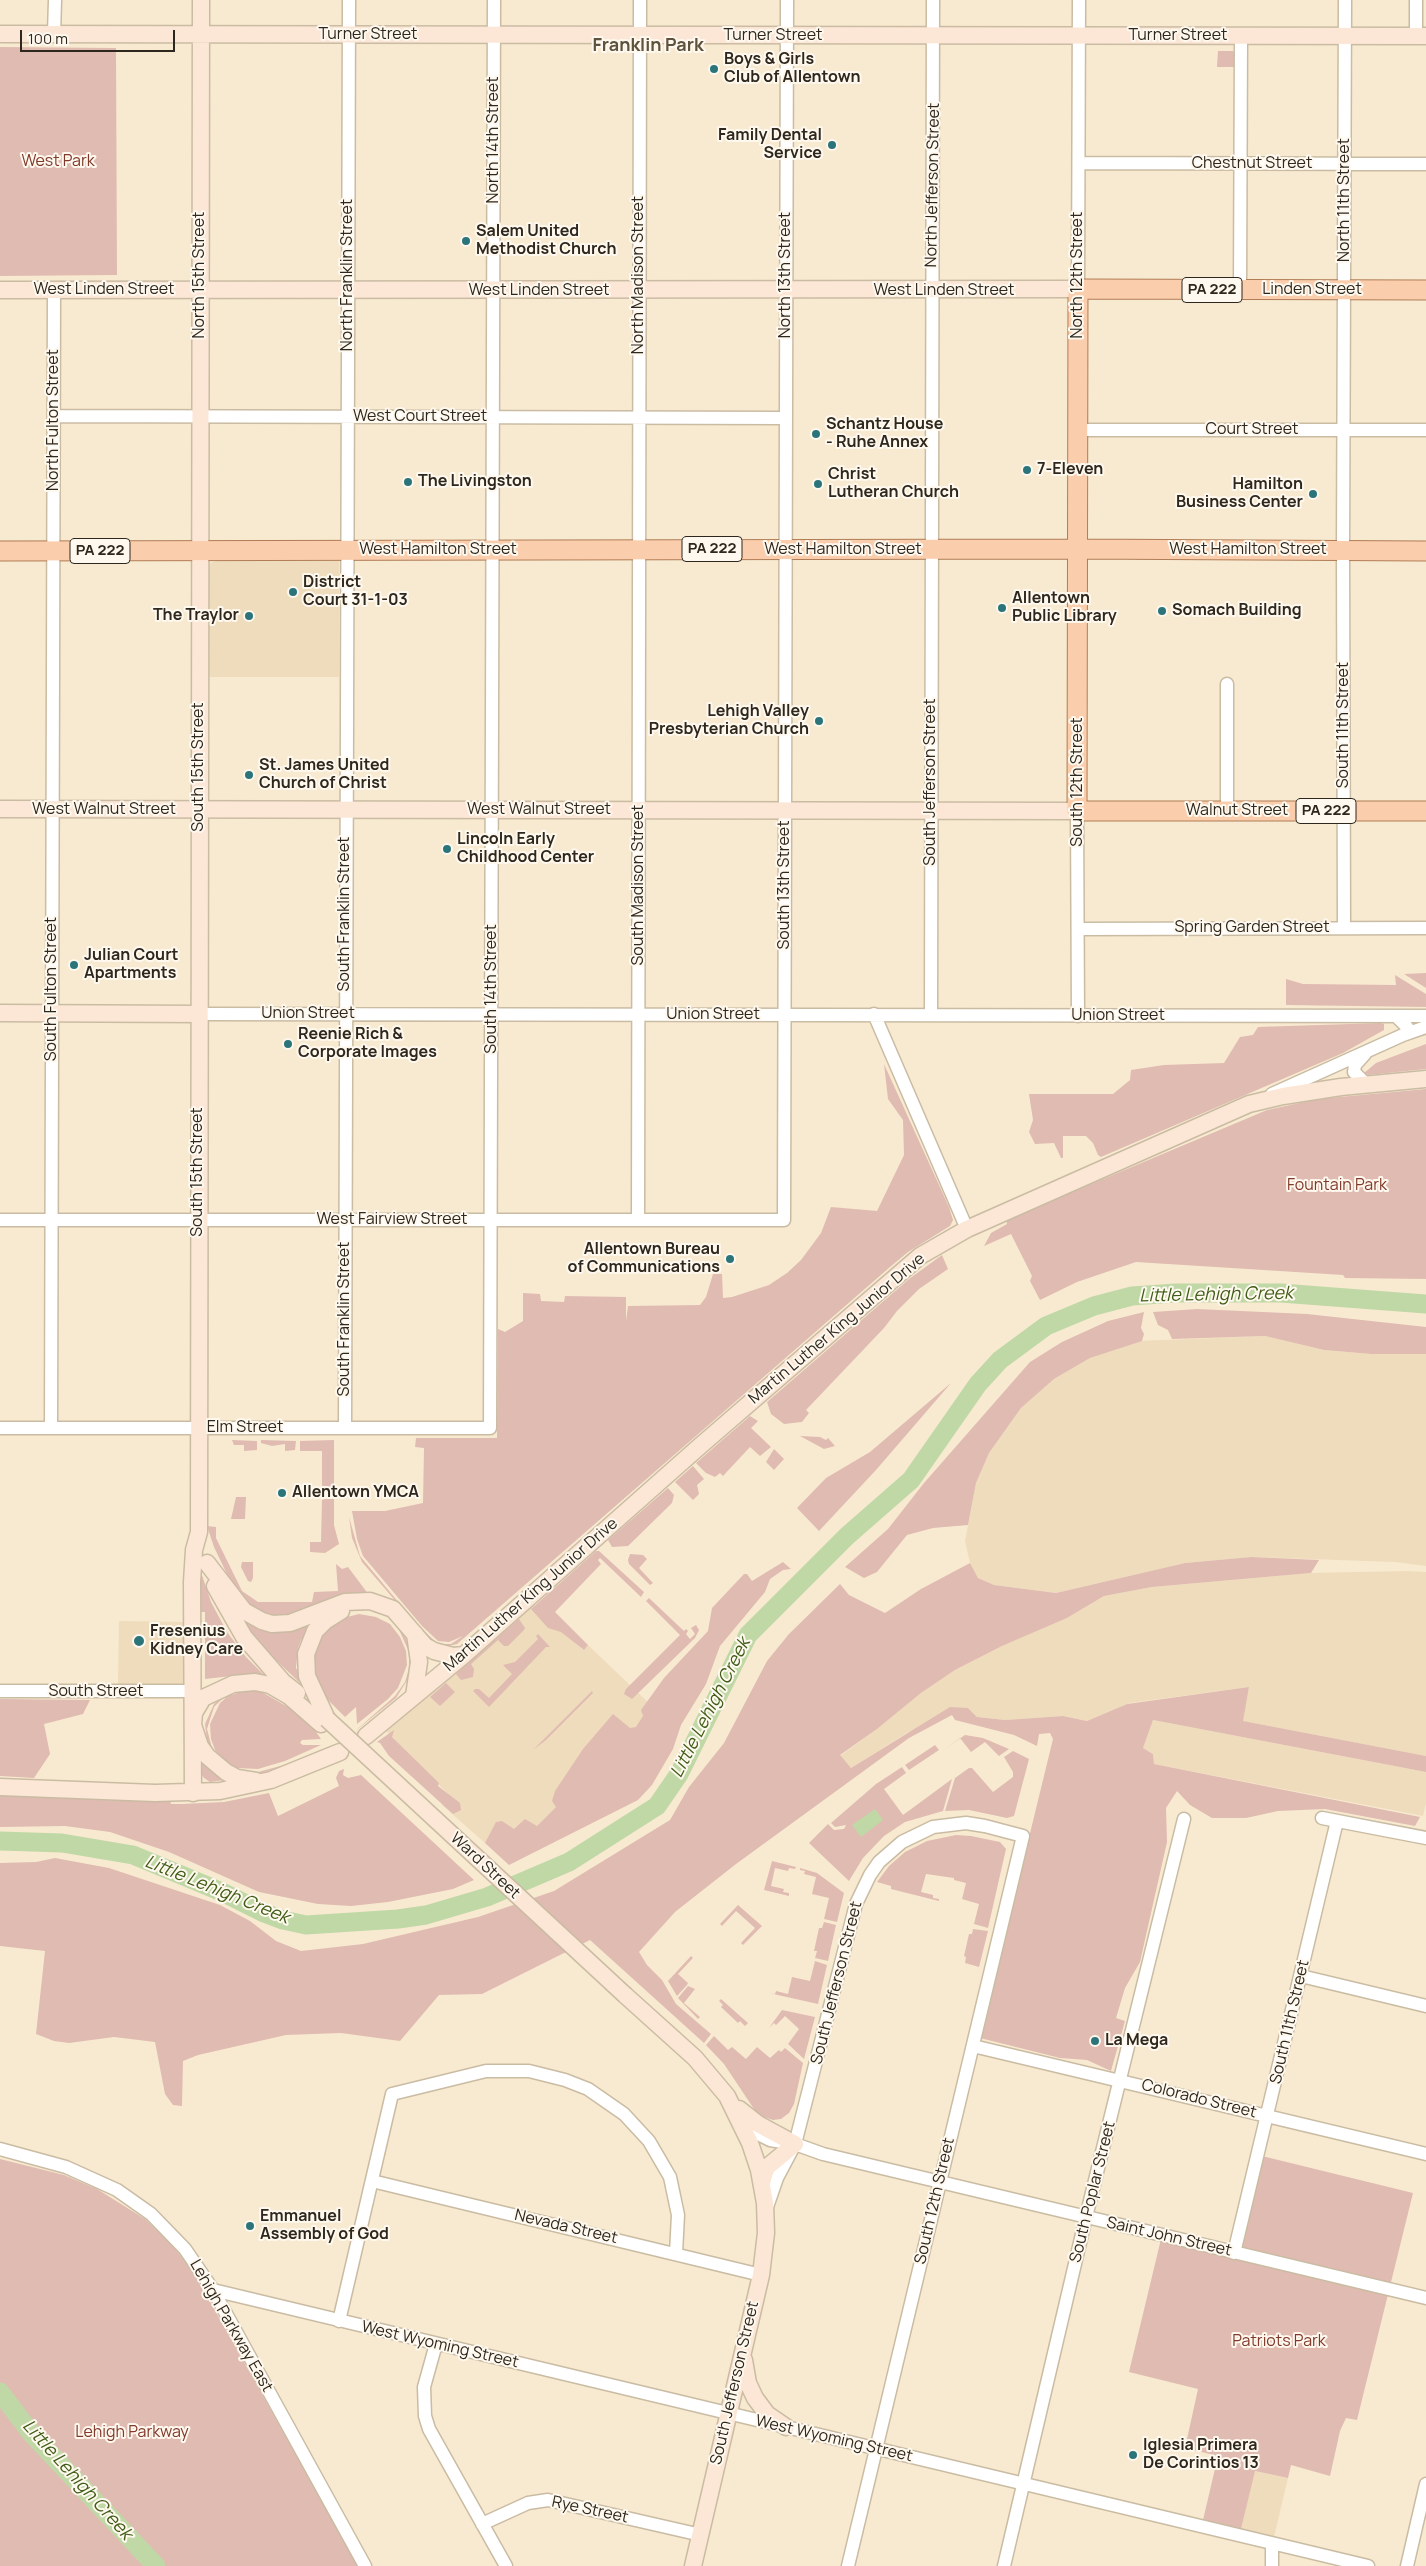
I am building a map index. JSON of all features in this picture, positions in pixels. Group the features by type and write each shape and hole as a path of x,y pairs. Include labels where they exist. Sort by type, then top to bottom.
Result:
{"main road":[{"name":"North 15th Street","path":"199,550 201,0"},
{"name":"Turner Street","path":"0,34 1421,36"},
{"name":"West Linden Street","path":"0,290 931,291 1078,289"},
{"name":"Linden Street","path":"1078,289 1426,290"},
{"name":"North 12th Street","path":"1078,289 1078,549"},
{"name":"West Hamilton Street","path":"199,550 1078,549 1426,551"},
{"name":"South 12th Street","path":"1077,811 1078,549"},
{"name":"PA 222","path":"0,551 199,550"},
{"name":"South 15th Street","path":"193,1793 194,1550 199,1532 199,550"},
{"name":"West Walnut Street","path":"0,809 1077,811"},
{"name":"Walnut Street","path":"1077,811 1426,811"},
{"name":"Union Street","path":"0,1013 199,1014"},
{"name":"Martin Luther King Junior Drive","path":"366,1736 464,1655 920,1256 967,1230 1193,1131 1249,1104 1283,1096 1340,1087 1426,1079"},
{"name":"Ward Street","path":"199,1532 207,1563 225,1607 244,1637 283,1682 689,2052 727,2096 744,2127 761,2178"},
{"path":"207,1563 244,1611 262,1622 272,1624 290,1623 345,1602 358,1600 376,1603 397,1613 425,1646 434,1651 454,1656 464,1655"},
{"path":"324,1721 306,1676 306,1654 315,1631 334,1614 357,1607 397,1613"},
{"path":"414,1696 419,1662 415,1634"},
{"path":"193,1691 242,1682 270,1685 324,1721"},
{"path":"226,1686 203,1698 194,1714 193,1725 196,1738 207,1756 226,1772 246,1781 271,1780"},
{"path":"0,1786 193,1793 247,1787 271,1780 340,1752"},
{"path":"727,2096 748,2118 795,2144 766,2168 761,2178"},
{"name":"South Jefferson Street","path":"693,2566 761,2275 766,2233 761,2178"},
{"path":"743,2349 748,2383 755,2398 767,2414 786,2427"}],"street":[{"path":"54,34 55,0"},
{"name":"North Franklin Street","path":"347,550 349,0"},
{"name":"North 14th Street","path":"494,0 494,550"},
{"name":"North Madison Street","path":"638,549 640,0"},
{"name":"North 13th Street","path":"785,549 787,0"},
{"name":"North Jefferson Street","path":"932,550 933,0"},
{"name":"North 12th Street","path":"1078,289 1079,0"},
{"name":"North 11th Street","path":"1343,551 1345,0"},
{"path":"1416,0 1421,36"},
{"path":"1240,290 1241,36"},
{"name":"Chestnut Street","path":"1079,163 1426,164"},
{"name":"North Fulton Street","path":"54,290 55,551"},
{"name":"West Court Street","path":"54,416 785,418"},
{"name":"Court Street","path":"1078,430 1426,430"},
{"name":"South Madison Street","path":"638,549 638,1220"},
{"name":"South 13th Street","path":"784,1220 785,549"},
{"name":"South Franklin Street","path":"345,1428 347,550"},
{"name":"South 14th Street","path":"490,1428 494,550"},
{"name":"South Jefferson Street","path":"931,1014 932,550"},
{"name":"South Fulton Street","path":"51,1428 51,1014 55,551"},
{"name":"South 11th Street","path":"1343,551 1344,928"},
{"path":"1227,684 1227,811"},
{"name":"South 12th Street","path":"1077,811 1078,1016"},
{"name":"Spring Garden Street","path":"1078,929 1426,928"},
{"name":"Union Street","path":"199,1014 1426,1016"},
{"path":"874,1014 967,1230"},
{"path":"1397,1017 1407,1027 1407,1032 1403,1035"},
{"path":"1249,1104 1403,1035 1426,1027"},
{"path":"1366,1084 1354,1072 1355,1065 1369,1051"},
{"path":"1339,1064 1336,1080 1340,1087"},
{"name":"West Fairview Street","path":"0,1220 784,1220"},
{"name":"Elm Street","path":"0,1428 490,1428"},
{"name":"South Street","path":"0,1692 193,1691"},
{"path":"1322,1818 1426,1838"},
{"name":"South Poplar Street","path":"1004,2566 1086,2217 1184,1819"},
{"name":"South 11th Street","path":"1234,2252 1337,1821"},
{"name":"South Jefferson Street","path":"765,2215 770,2193 795,2144 856,1904 870,1875 879,1862 902,1842 933,1828 966,1823 1023,1836"},
{"name":"South 12th Street","path":"848,2566 1023,1836"},
{"path":"1300,1976 1426,2006"},
{"name":"Colorado Street","path":"972,2046 1426,2154"},
{"path":"339,2321 392,2094 486,2071 510,2070 548,2074 588,2089 624,2114 643,2134 660,2156 669,2172 676,2196 678,2234 676,2253"},
{"name":"Saint John Street","path":"744,2127 770,2140 795,2144 823,2154 1426,2298"},
{"name":"Lehigh Parkway East","path":"0,2148 66,2167 92,2178 131,2199 174,2236 200,2268 213,2290 365,2566"},
{"name":"Nevada Street","path":"372,2180 761,2275"},
{"name":"West Wyoming Street","path":"213,2290 1368,2566"},
{"path":"436,2344 424,2386 424,2416 506,2566"},
{"path":"1406,2566 1426,2484"},
{"name":"Rye Street","path":"482,2524 528,2503 548,2500 700,2535"},
{"path":"1272,2543 1272,2566"}],"shaded area":[{"path":"216,561 339,561 339,677 208,677 207,572 210,563"},
{"path":"1265,1336 1324,1350 1371,1354 1426,1354 1426,1566 1395,1562 1251,1557 1185,1563 1056,1593 994,1585 978,1578 970,1563 965,1541 976,1483 989,1453 1021,1408 1054,1379 1090,1358 1137,1341"},
{"path":"1426,1572 1426,1756 1242,1721 1249,1687 1129,1703 1087,1721 1063,1716 1005,1720 977,1717 968,1708 905,1734 851,1768 840,1756 921,1693 955,1670 1002,1646 1067,1618 1104,1596 1152,1587 1311,1573"},
{"path":"532,1603 583,1650 588,1645 652,1706 649,1739 556,1807 537,1826 514,1829 485,1843 442,1805 448,1794 386,1731"},
{"path":"119,1621 189,1622 187,1683 182,1686 118,1684"},
{"path":"1153,1720 1426,1772 1426,1803 1423,1816 1154,1764 1153,1754 1143,1748"},
{"path":"875,1809 883,1820 861,1837 852,1825"},
{"path":"1254,2471 1288,2478 1274,2537 1241,2529"}],"green space":[{"name":"West Park","path":"0,47 116,48 117,275 0,276"},
{"path":"1218,51 1233,51 1236,55 1236,67 1217,67"},
{"path":"1426,973 1426,988 1404,974"},
{"path":"1395,975 1426,994 1426,1007 1286,1005 1286,979 1303,984 1396,985"},
{"path":"1384,1024 1384,1030 1343,1053 1101,1157 1098,1155 1093,1143 1086,1136 1063,1136 1063,1158 1061,1158 1054,1143 1035,1144 1029,1132 1033,1120 1029,1094 1113,1094 1130,1080 1131,1070 1164,1065 1224,1063 1240,1037 1253,1035 1258,1027"},
{"path":"1426,1044 1426,1069 1368,1075 1364,1073 1376,1063"},
{"path":"884,1064 949,1207 953,1220 950,1226 908,1252 890,1267 457,1644 444,1647 434,1644 407,1615 438,1644 451,1644 463,1636 449,1642 438,1641 422,1626 363,1556 357,1539 352,1511 385,1511 423,1503 424,1448 415,1447 416,1438 497,1438 498,1329 505,1332 523,1321 523,1293 540,1294 541,1301 564,1302 565,1296 626,1297 626,1321 628,1306 700,1305 706,1297 713,1274 722,1274 723,1298 769,1285 787,1273 801,1260 821,1233 831,1207 877,1211 904,1155 903,1120 888,1099"},
{"name":"Fountain Park","path":"1426,1089 1426,1279 1345,1278 1343,1275 1136,1262 1077,1282 1040,1300 1030,1281 1032,1276 1011,1234 984,1246 991,1233 1007,1224 1006,1220 1267,1110 1318,1099"},
{"path":"942,1255 948,1269 919,1289 897,1311 884,1328 806,1410 809,1413 802,1422 784,1424 771,1414 767,1402 909,1279"},
{"path":"1197,1309 1307,1314 1426,1327 1426,1354 1371,1354 1324,1350 1265,1336 1172,1339 1168,1330 1158,1325 1153,1312"},
{"path":"1144,1312 1141,1328 1144,1334 1142,1341 1090,1358 1054,1379 1021,1408 989,1453 976,1483 968,1525 933,1528 907,1535 877,1572 864,1578 845,1567 888,1529 924,1483 1030,1362 1062,1342 1108,1321"},
{"path":"951,1383 876,1470 819,1531 797,1508 826,1478 870,1452"},
{"path":"750,1416 758,1421 751,1428 771,1447 760,1456 750,1447 723,1476 720,1473 715,1477 706,1473 696,1463"},
{"path":"800,1436 820,1437 826,1440 828,1438 835,1446 824,1449"},
{"path":"232,1440 257,1441 257,1450 244,1451 244,1445 234,1445"},
{"path":"261,1440 296,1441 295,1450 285,1451 285,1444 272,1446 261,1443"},
{"path":"334,1440 334,1496 322,1496 322,1451 300,1451 300,1441"},
{"path":"774,1449 784,1459 774,1470 766,1462"},
{"path":"693,1466 704,1479 697,1485 699,1494 693,1500 675,1482"},
{"path":"668,1488 674,1495 672,1503 628,1546 612,1547 608,1540"},
{"path":"236,1497 246,1497 245,1519 231,1519"},
{"path":"334,1499 334,1525 339,1544 325,1553 310,1552 310,1542 321,1542 322,1500"},
{"path":"349,1517 360,1556 404,1611 362,1562 352,1538"},
{"path":"207,1526 216,1527 216,1538 242,1591 258,1602 312,1602 314,1592 338,1591 336,1564 342,1569 348,1567 369,1595 286,1617 261,1616 237,1595 214,1547"},
{"path":"596,1551 599,1551 644,1592 641,1597 600,1558 598,1560 601,1564 555,1612 588,1645 584,1650 561,1632 548,1628 531,1609"},
{"path":"630,1554 643,1555 647,1559 639,1568 653,1583 650,1585 629,1564"},
{"path":"1251,1557 1319,1560 1311,1573 1152,1587 1104,1596 1067,1618 1002,1646 955,1670 921,1693 877,1729 840,1755 851,1768 950,1707 968,1708 977,1717 1005,1720 1063,1716 1087,1721 1127,1704 1249,1687 1243,1721 1426,1756 1426,1772 1153,1720 1143,1748 1153,1754 1154,1764 1420,1817 1415,1826 1325,1809 1278,1811 1246,1818 1212,1818 1190,1805 1177,1791 1166,1808 1167,1842 1140,1962 1125,1988 1116,2018 1125,2021 1111,2071 1087,2060 1060,2058 980,2038 1053,1739 1050,1733 1039,1734 1037,1746 1014,1735 955,1720 952,1715 909,1738 736,1864 675,1912 639,1952 647,1965 662,1980 676,2004 711,2034 704,2043 590,1940 482,1994 439,1995 400,2041 341,2033 286,2035 198,2055 183,2061 182,2106 173,2105 165,2094 155,2042 114,2037 69,2043 54,2041 36,2034 45,1951 0,1946 0,1863 36,1862 55,1858 109,1868 220,1905 250,1921 276,1941 301,1951 363,1944 478,1917 554,1891 670,1820 689,1787 724,1743 767,1661 789,1634 840,1584 849,1595 885,1613 921,1589 970,1563 978,1578 994,1585 1056,1593 1185,1563"},
{"path":"242,1562 253,1562 253,1578 251,1582 248,1581 241,1567"},
{"path":"783,1562 791,1569 783,1570 770,1579 765,1592 720,1646 706,1684 681,1725 673,1749 652,1785 638,1800 509,1865 485,1843 496,1822 502,1821 514,1829 525,1819 537,1826 556,1807 552,1801 555,1791 583,1749 613,1714 630,1728 636,1727 643,1716 641,1710 664,1678 708,1631 712,1608 744,1574 747,1574 752,1581"},
{"path":"200,1569 211,1602 227,1632 246,1657 267,1678 250,1674 205,1679 205,1612 197,1612"},
{"path":"649,1598 684,1631 686,1629 688,1631 686,1634 690,1639 695,1634 691,1628 696,1625 699,1630 695,1638 632,1699 624,1694 626,1689 680,1635 646,1601"},
{"path":"321,1613 301,1640 298,1648 296,1668 302,1679 299,1682 258,1643 242,1622 243,1617 251,1622"},
{"path":"359,1614 376,1617 390,1624 400,1637 406,1651 407,1665 398,1688 388,1699 357,1724 356,1707 345,1717 329,1701 318,1684 313,1669 313,1654 326,1628 339,1619"},
{"path":"519,1619 525,1628 524,1630 508,1646 504,1646 498,1640 471,1664 474,1669 473,1677 461,1680 456,1674"},
{"path":"397,1625 410,1648 411,1666 408,1679 396,1698 353,1733 395,1696 405,1682 409,1669 409,1652"},
{"path":"538,1634 550,1647 546,1647 489,1707 473,1691 479,1689 489,1698 512,1674 503,1665 515,1662 538,1639 536,1636"},
{"path":"446,1683 455,1692 440,1706 430,1697"},
{"path":"231,1690 214,1707 207,1729 213,1752 228,1767 244,1772 258,1772 284,1765 335,1744 289,1765 257,1774 239,1773 227,1768 211,1752 207,1741 205,1724 214,1704"},
{"path":"244,1691 260,1691 293,1710 314,1729 321,1739 302,1740 300,1743 303,1745 321,1745 285,1761 258,1769 237,1768 227,1763 215,1750 211,1739 210,1724 220,1703 228,1696"},
{"path":"592,1691 593,1693 546,1740 533,1750"},
{"path":"0,1699 90,1700 83,1714 44,1724 50,1754 34,1778 0,1776"},
{"path":"394,1730 392,1737 439,1783 438,1786 460,1803 461,1810 453,1814 389,1756 380,1743 377,1742"},
{"path":"965,1735 983,1738 1009,1749 999,1756 985,1742 971,1752 960,1738"},
{"path":"935,1745 939,1750 909,1770 905,1765"},
{"path":"1013,1751 1029,1759 1014,1816 1007,1818 969,1810 945,1811 955,1778 969,1768 972,1768 993,1792 1013,1777 1013,1772 1004,1757"},
{"path":"200,1756 212,1772 224,1780 210,1782 204,1778 201,1774"},
{"path":"902,1767 906,1773 884,1789 903,1815 952,1779 943,1811 905,1822 884,1836 863,1858 849,1881 809,1843 828,1824 834,1830 844,1829 846,1825 835,1827 831,1823 876,1784"},
{"path":"344,1769 343,1775 348,1778 361,1775 474,1880 453,1889 388,1902 351,1906 318,1904 259,1892 169,1852 110,1832 65,1826 0,1827 0,1794 170,1800 171,1804 182,1804 224,1802 269,1793 278,1816 339,1786 336,1778 339,1771"},
{"path":"956,1835 1000,1842 1006,1849 988,1928 974,1924 979,1904 962,1899 966,1883 954,1880 954,1878 926,1874 921,1892 933,1895 933,1898 939,1899 939,1901 891,1889 891,1886 877,1882 889,1866 905,1852 927,1841"},
{"path":"772,1861 796,1867 795,1869 789,1868 788,1871 775,1868 771,1886 784,1889 783,1892 789,1893 789,1896 764,1890"},
{"path":"800,1868 817,1873 844,1893 837,1922 824,1919 829,1898 812,1894 816,1877 804,1874 805,1871 800,1870"},
{"path":"738,1905 762,1926 743,1945 741,1943 755,1928 736,1911 722,1926 720,1924"},
{"path":"824,1922 836,1925 828,1961 815,1958 817,1951 814,1951 819,1928 822,1928"},
{"path":"973,1929 988,1931 979,1967 965,1963 966,1957 964,1956 969,1934 972,1934"},
{"path":"691,1956 693,1958 678,1974 688,1983 677,1996 668,1981"},
{"path":"815,1961 827,1965 818,2004 769,1993 775,1994 776,1991 788,1994 792,1977 810,1981"},
{"path":"688,1986 695,1989 684,2003 700,2017 698,2019 678,1998"},
{"path":"721,1999 748,2023 745,2026 740,2021 738,2023 721,2007 723,2005 719,2001"},
{"path":"782,2010 815,2017 804,2059 788,2044 799,2029 785,2016 776,2025 774,2023 769,2028"},
{"path":"714,2036 728,2050 732,2047 746,2059 757,2047 770,2058 779,2050 781,2052 785,2048 803,2063 794,2104 789,2113 781,2119 773,2120 758,2115 724,2064 706,2045"},
{"name":"Patriots Park","path":"1262,2156 1413,2193 1357,2420 1346,2418 1340,2431 1330,2476 1291,2465 1288,2478 1255,2471 1241,2529 1203,2520 1218,2456 1185,2448 1198,2389 1129,2372 1161,2239 1236,2258"},
{"name":"Lehigh Parkway","path":"0,2159 64,2175 97,2189 145,2219 169,2242 186,2262 207,2296 358,2566 0,2566"}],"waterway":[{"name":"Little Lehigh Creek","path":"0,1841 62,1843 133,1855 222,1892 262,1912 283,1920 306,1925 398,1919 426,1915 487,1897 569,1862 657,1806 679,1774 748,1635 847,1536 911,1480 978,1384 1000,1360 1046,1326 1094,1306 1132,1296 1176,1293 1281,1293 1426,1304"},
{"name":"Little Lehigh Creek","path":"0,2392 31,2433 156,2566"}],"place":[{"name":"Boys & Girls Club of Allentown","path":"714,69"},
{"name":"Family Dental Service","path":"832,145"},
{"name":"Salem United Methodist Church","path":"466,241"},
{"name":"Schantz House - Ruhe Annex","path":"816,434"},
{"name":"7-Eleven","path":"1027,470"},
{"name":"The Livingston","path":"408,482"},
{"name":"Christ Lutheran Church","path":"818,484"},
{"name":"Hamilton Business Center","path":"1313,494"},
{"name":"District Court 31-1-03","path":"293,592"},
{"name":"Allentown Public Library","path":"1002,608"},
{"name":"Somach Building","path":"1162,611"},
{"name":"The Traylor","path":"249,616"},
{"name":"Lehigh Valley Presbyterian Church","path":"819,721"},
{"name":"St. James United Church of Christ","path":"249,775"},
{"name":"Lincoln Early Childhood Center","path":"447,849"},
{"name":"Julian Court Apartments","path":"74,965"},
{"name":"Reenie Rich & Corporate Images","path":"288,1044"},
{"name":"Allentown Bureau of Communications","path":"730,1259"},
{"name":"Allentown YMCA","path":"282,1493"},
{"name":"Fresenius Kidney Care","path":"139,1641"},
{"name":"La Mega","path":"1095,2041"},
{"name":"Emmanuel Assembly of God","path":"250,2226"},
{"name":"Iglesia Primera De Corintios 13","path":"1133,2455"}],"district":[{"name":"Franklin Park","path":"648,46"}]}
